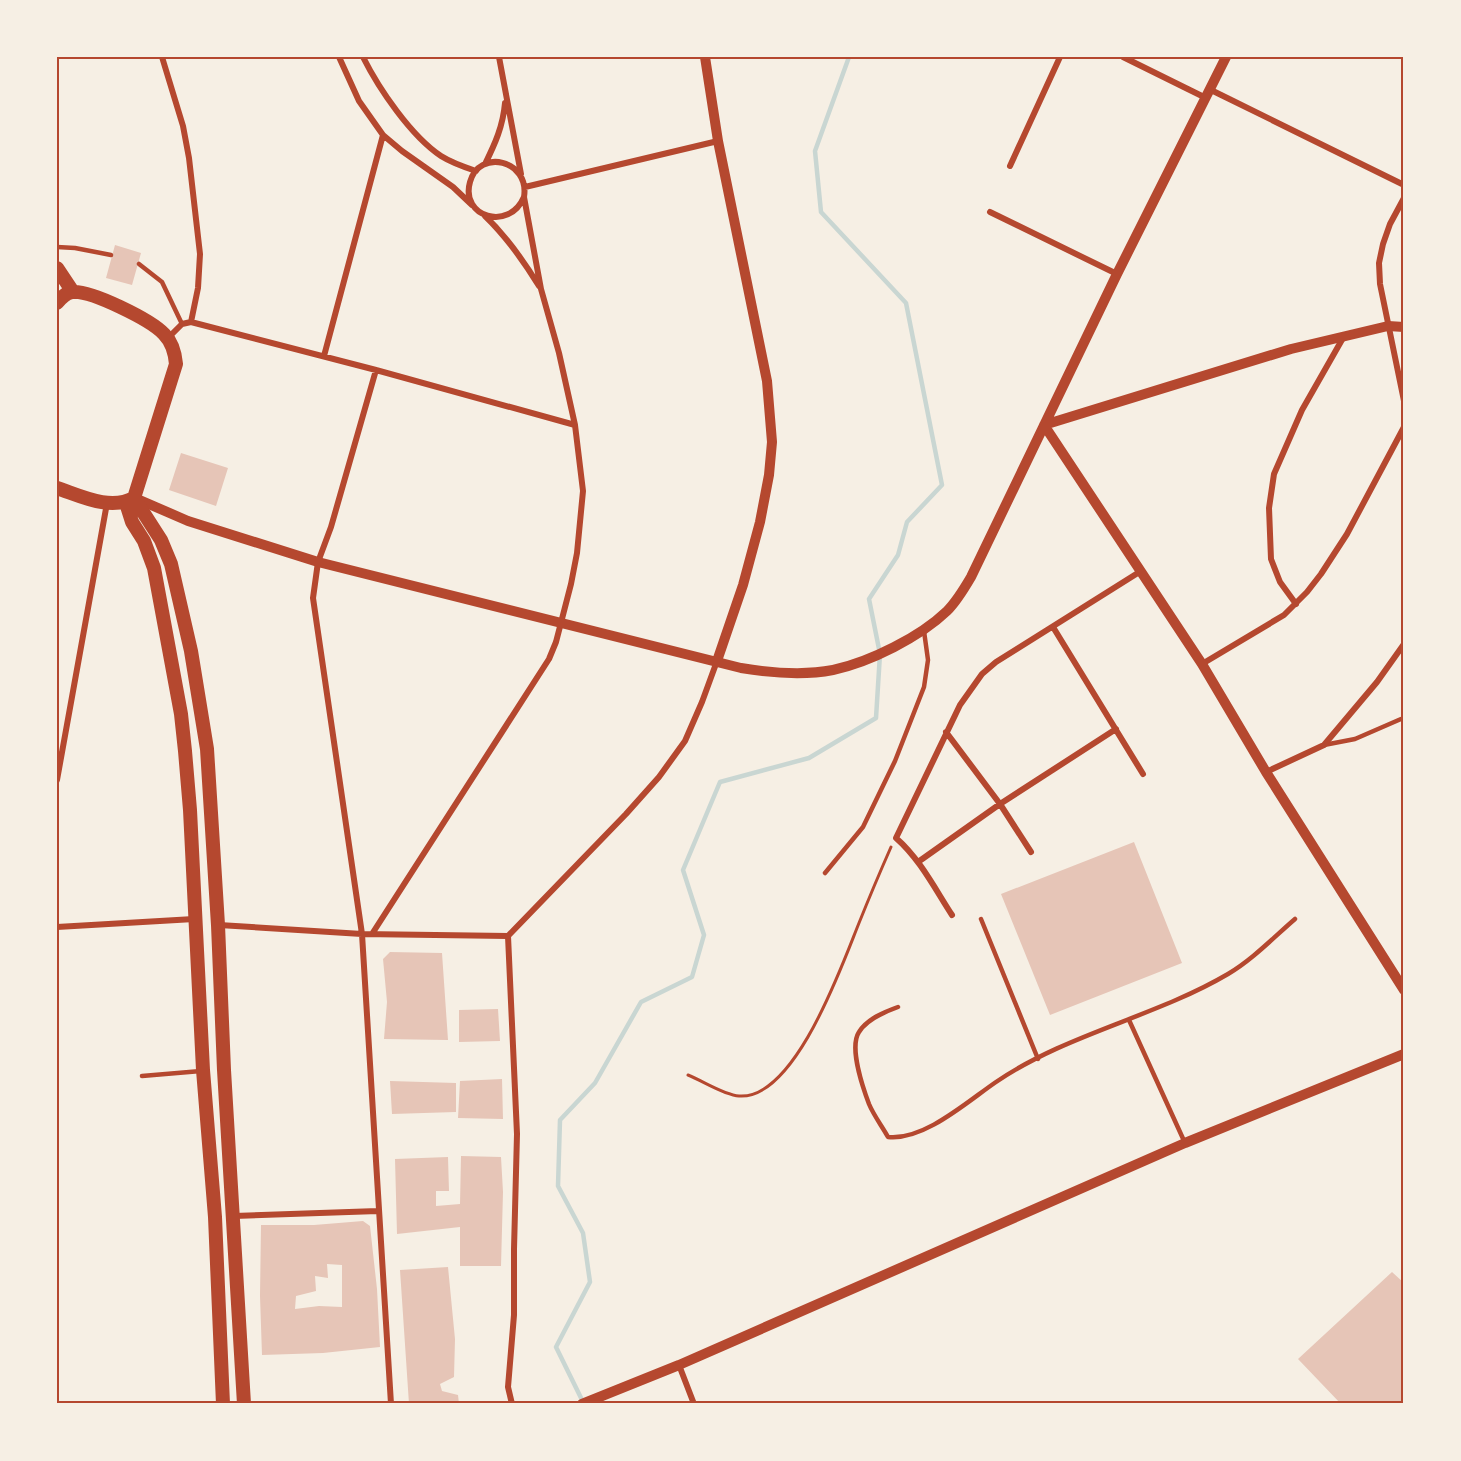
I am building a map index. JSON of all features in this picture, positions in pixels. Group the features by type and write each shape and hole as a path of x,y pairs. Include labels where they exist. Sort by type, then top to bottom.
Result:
{"main road":[{"path":"57,268 73,292"},
{"path":"57,303 65,294 73,292 103,301 142,318 168,338 176,364 130,500 132,522 144,541 154,568 181,714 190,810 203,1070 215,1217 223,1404"},
{"path":"57,488 107,503 130,500"},
{"path":"130,500 161,540 171,564 191,651 207,749 244,1404"}],"street":[{"path":"162,57 183,126 200,254 198,288 191,322"},
{"path":"339,57 359,101 383,135 453,187 504,234 541,289"},
{"path":"363,57 385,94 424,142 447,159 476,171"},
{"path":"482,213 499,218 507,216 521,205 524,197 525,187 499,57"},
{"path":"512,1404 508,1387 514,1315 517,1134 508,936 626,814 659,777 685,741 702,702 744,585 769,476 772,442 766,381 718,141 705,57"},
{"path":"1010,166 1060,57"},
{"path":"1123,57 1209,94 1404,185"},
{"path":"130,500 318,562 768,673 794,674 833,670 882,652 924,629 946,611 960,596 971,577 1226,57"},
{"path":"476,208 469,189 476,171 485,164 503,120 505,93"},
{"path":"324,356 383,135"},
{"path":"525,187 718,141"},
{"path":"485,164 502,162 517,170 522,177"},
{"path":"372,934 539,675 556,642 571,584 581,521 583,491 575,425 559,353 541,289 524,197"},
{"path":"1404,199 1390,224 1379,262 1380,284 1404,402"},
{"path":"990,212 1118,274"},
{"path":"168,338 182,324 191,322 575,425"},
{"path":"1044,425 1217,370 1388,326 1404,327"},
{"path":"1296,604 1280,582 1271,560 1269,508 1274,474 1302,410 1345,336"},
{"path":"376,370 331,527 318,562 314,590 315,617 362,934 391,1404"},
{"path":"1044,425 1202,664 1266,772 1404,990"},
{"path":"1202,664 1284,615 1296,604 1321,574 1347,534 1404,427"},
{"path":"57,780 107,503"},
{"path":"952,915 918,862 896,838 960,705 982,674 996,662 1141,571"},
{"path":"1053,627 1143,774"},
{"path":"1266,772 1324,745 1377,682 1404,644"},
{"path":"918,862 1000,804 1116,729"},
{"path":"946,732 1000,804 1031,852"},
{"path":"57,927 195,919"},
{"path":"218,925 362,934 508,936"},
{"path":"582,1404 679,1365 1185,1143 1404,1054"},
{"path":"234,1216 378,1211"},
{"path":"679,1365 694,1404"}],"lane":[{"path":"57,247 111,255"},
{"path":"139,264 162,282 182,324"},
{"path":"825,873 863,827 895,761 924,687 928,660 924,629"},
{"path":"1324,745 1355,739 1401,719"},
{"path":"981,919 1038,1059"},
{"path":"898,1006 877,1016 860,1030 855,1040 855,1055 870,1106 888,1137 904,1137 929,1126 954,1113 996,1082 1038,1059 1200,989 1230,973 1259,952 1295,919"},
{"path":"1129,1020 1185,1143"},
{"path":"142,1076 203,1070"}],"path":[{"path":"688,1075 724,1093 740,1096 753,1094 782,1074 799,1053 824,1008 896,838"}],"building":[{"path":"115,245 141,253 132,285 106,278"},
{"path":"181,453 228,468 216,506 169,490"},
{"path":"1134,842 1182,963 1050,1015 1001,894"},
{"path":"390,952 442,953 448,1040 384,1039 387,1002 383,959"},
{"path":"498,1009 500,1041 459,1042 459,1010"},
{"path":"502,1079 503,1119 458,1118 460,1081"},
{"path":"390,1081 456,1083 456,1112 392,1114"},
{"path":"461,1156 501,1157 503,1192 501,1266 460,1266 460,1227 397,1234 395,1159 448,1157 449,1191 436,1191 436,1206 460,1204"},
{"path":"363,1221 370,1226 380,1347 323,1353 262,1355 261,1225 314,1225","holes":["327,1264 342,1265 342,1307 319,1306 295,1309 296,1296 316,1291 315,1276 328,1278"]},
{"path":"448,1267 455,1339 454,1377 440,1384 442,1391 458,1395 459,1404 409,1404 400,1270"},
{"path":"1392,1272 1404,1283 1404,1404 1341,1404 1298,1359"}],"waterway":[{"path":"583,1402 556,1347 590,1282 583,1233 558,1186 560,1120 595,1083 641,1002 692,977 704,935 683,870 720,782 809,758 876,718 880,654 869,599 898,555 907,522 942,485 906,303 821,212 815,151 849,57"}]}
